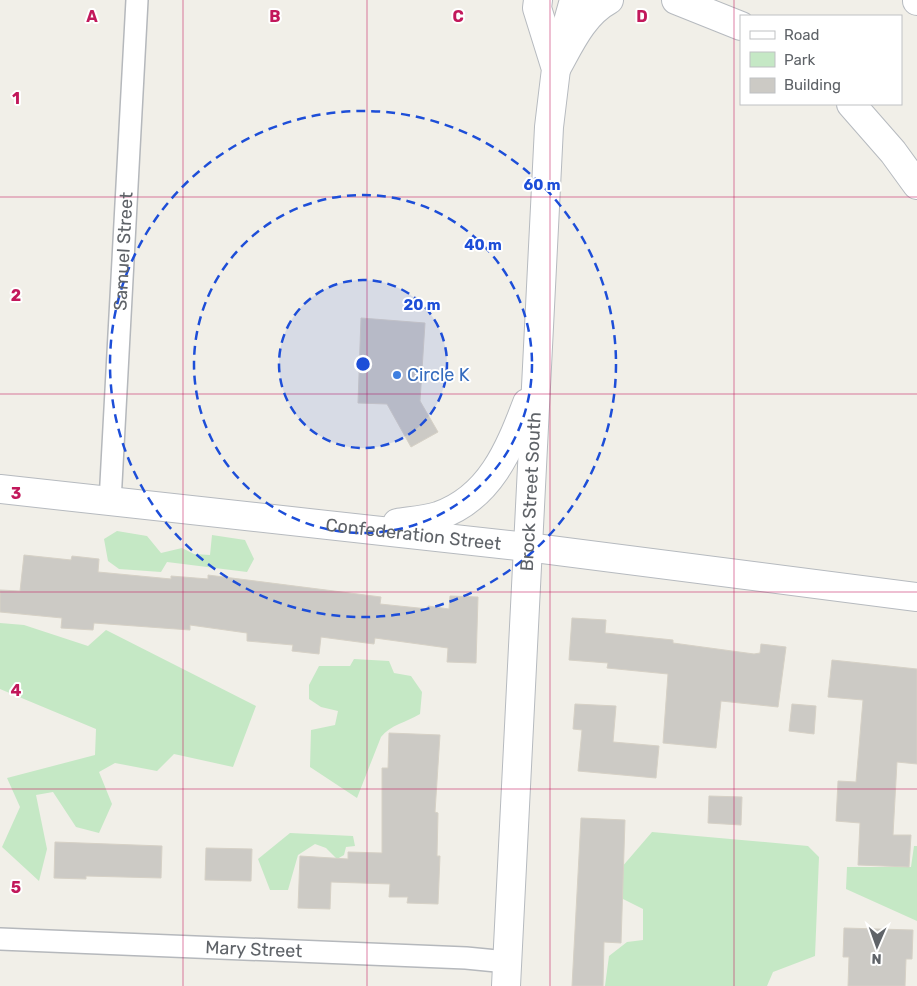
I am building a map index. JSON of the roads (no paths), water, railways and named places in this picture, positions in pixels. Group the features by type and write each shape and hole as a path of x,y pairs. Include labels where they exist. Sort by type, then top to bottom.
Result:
{"main road":[{"name":"Brock Street South","path":"507,974 549,127 556,69 537,8 538,0"},
{"path":"556,69 574,0"},
{"path":"556,69 587,18 598,6 609,0"},
{"path":"676,0 740,26"},
{"path":"853,105 893,152 917,185"},
{"path":"348,528 391,524 437,516 456,508 475,496 488,481 513,440 537,379"},
{"name":"Confederation Street","path":"0,489 527,547 917,597"}],"street":[{"name":"Samuel Street","path":"110,502 137,0"},
{"name":"Mary Street","path":"0,939 466,958 507,974"}],"place":[{"name":"Circle K","path":"397,375"}]}
